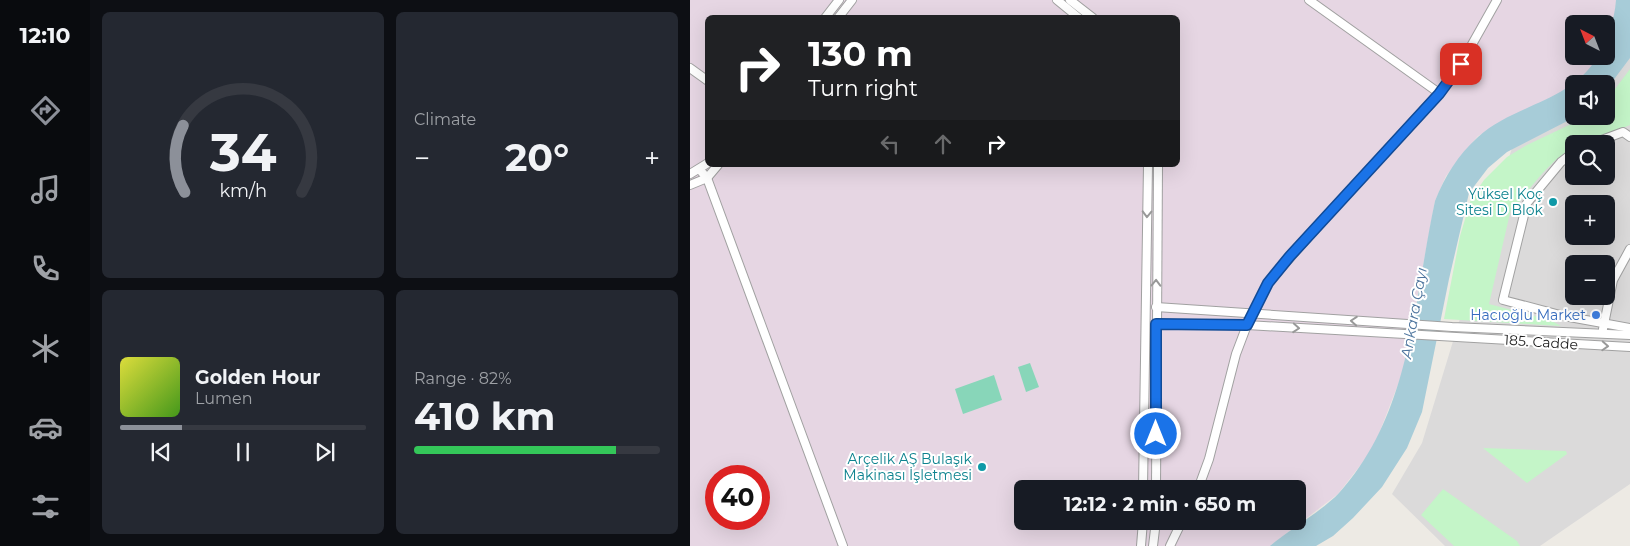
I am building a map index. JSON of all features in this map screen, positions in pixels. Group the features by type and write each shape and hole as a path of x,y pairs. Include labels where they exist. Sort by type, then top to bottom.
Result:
{"street":[{"path":"827,15 839,0"},
{"path":"840,15 852,0"},
{"path":"1057,0 1075,15"},
{"path":"1070,0 1089,15"},
{"path":"1309,0 1439,94"},
{"path":"1201,480 1209,458 1236,354 1247,325 1268,283 1290,256 1439,94 1461,64 1497,0"},
{"path":"690,68 705,79"},
{"path":"1615,135 1623,132 1630,136"},
{"path":"1565,159 1527,203 1503,300 1604,324 1630,328"},
{"path":"690,174 705,166"},
{"path":"690,185 707,178 716,167"},
{"path":"1143,480 1148,167"},
{"path":"1156,480 1158,167"},
{"path":"700,170 707,178 843,546"},
{"path":"1602,334 1613,280 1630,249"},
{"path":"1156,307 1403,324 1452,331"},
{"path":"1156,324 1247,325 1401,334 1452,331"},
{"name":"185. Cadde","path":"1452,331 1630,335"},
{"name":"185. Cadde","path":"1452,331 1630,347"},
{"path":"1141,546 1142,530"},
{"path":"1153,546 1155,530"},
{"path":"1170,546 1178,530"}],"shaded area":[{"path":"690,0 1616,0 1614,15 1565,15 1565,65 1593,66 1583,75 1565,75 1565,90 1478,136 1446,176 1435,201 1404,369 1373,449 1338,494 1306,518 1306,480 1014,480 1014,530 1291,530 1270,546 690,546"},
{"path":"1593,0 1630,0 1630,484 1540,546 1445,546 1392,494 1422,443 1533,79 1565,61 1565,65 1615,65 1615,15 1601,15"}],"green space":[{"path":"1630,69 1630,125 1605,135 1565,135 1565,152 1548,167 1518,204 1511,209 1489,304 1550,320 1561,326 1444,319 1460,236 1471,199 1484,180 1507,157 1527,145 1569,125 1615,125 1615,89"},
{"path":"1030,363 1039,387 1026,392 1018,367"},
{"path":"994,375 1002,400 963,414 955,389"},
{"path":"1483,448 1566,451 1567,454 1527,483"},
{"path":"1443,489 1517,541 1520,546 1454,546 1421,515"}],"water":[{"path":"1616,0 1630,0 1630,58 1615,78 1615,75 1582,75 1591,65 1615,65 1614,15"},
{"path":"1565,88 1565,122 1507,152 1488,168 1469,193 1449,279 1422,412 1407,448 1382,487 1333,536 1316,546 1270,546 1291,530 1306,530 1306,519 1339,493 1363,461 1382,428 1396,392 1406,355 1435,201 1453,166 1464,151 1492,126"}],"place":[{"name":"Yüksel Koç Sitesi D Blok","path":"1553,202"},
{"name":"Hacıoğlu Market","path":"1596,315"},
{"name":"Arçelik AŞ Bulaşık Makinası İşletmesi","path":"982,467"}],"route":[{"path":"1156,434 1156,324 1247,325 1268,283 1290,256 1439,94 1461,64"}],"water label":[{"name":"Ankara Çayı","path":"1414,313"}]}
